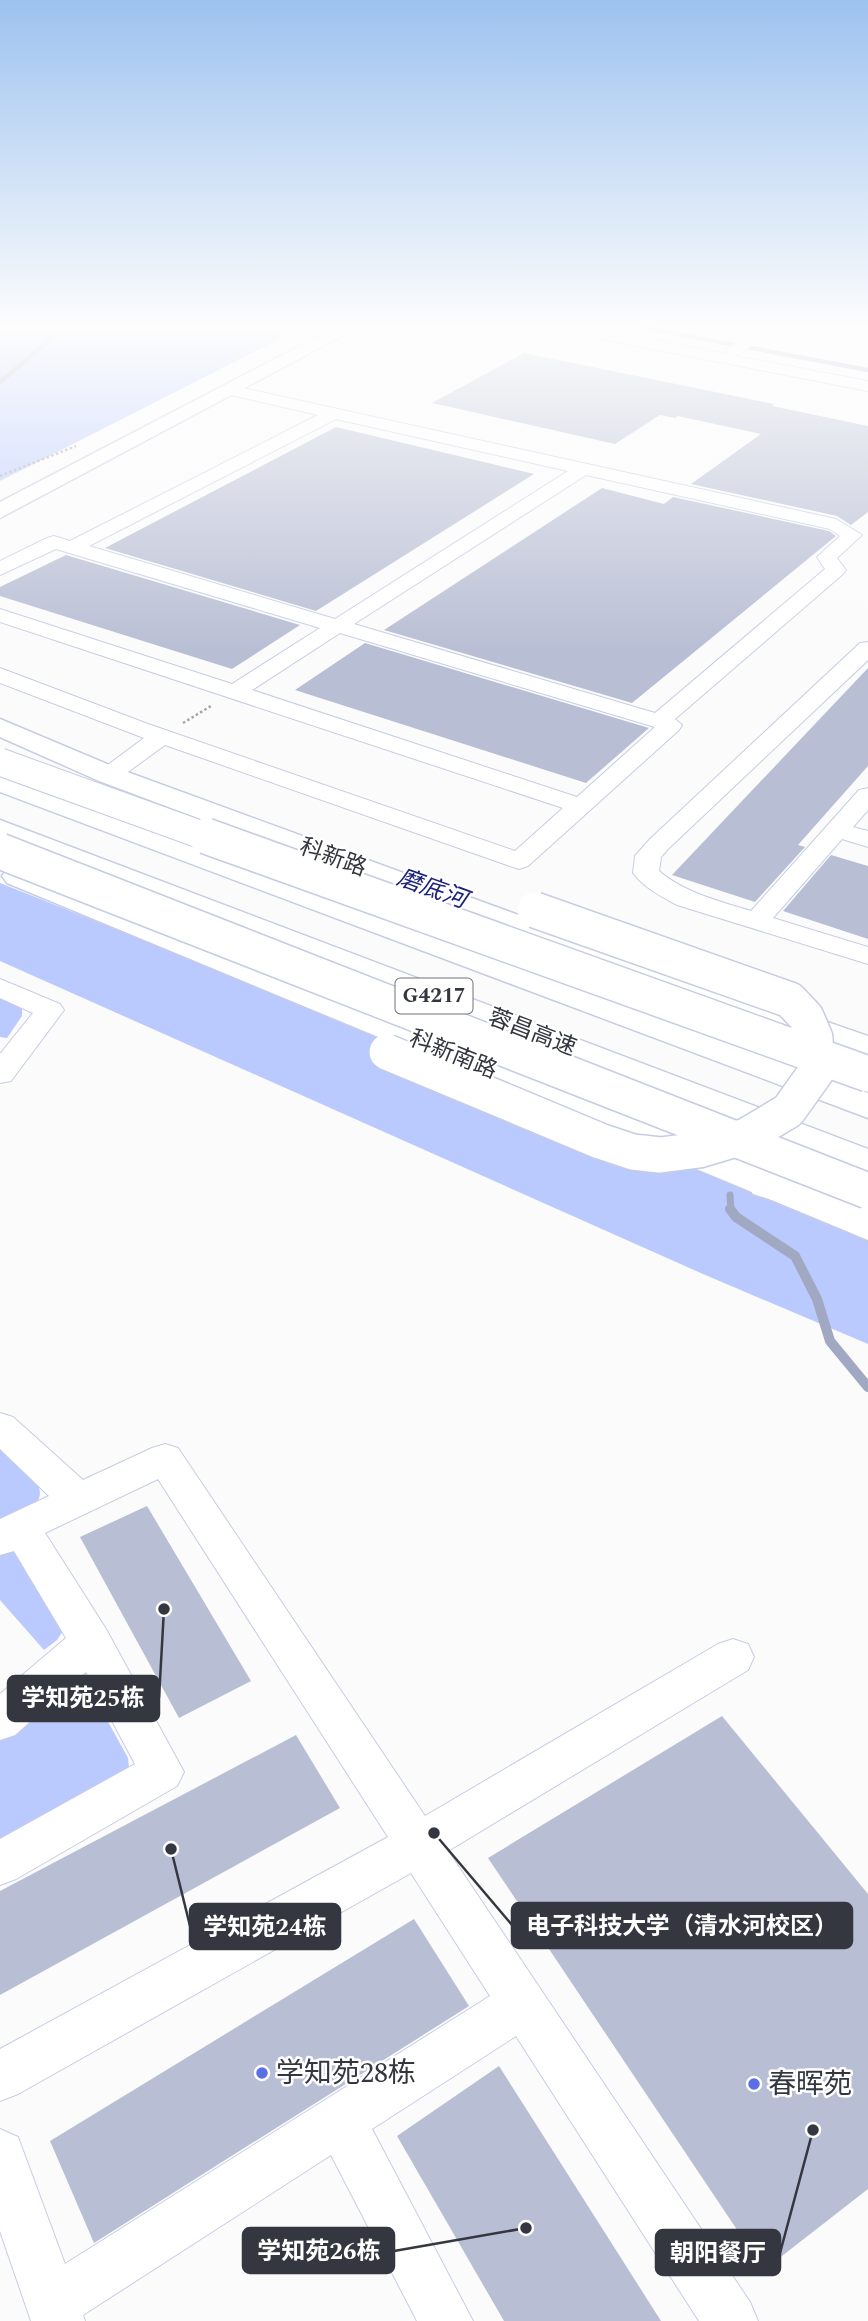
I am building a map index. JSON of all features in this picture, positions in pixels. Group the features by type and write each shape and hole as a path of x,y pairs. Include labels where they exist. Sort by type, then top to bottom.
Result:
{"main road":[{"path":"3,503 87,445 115,435"},
{"path":"3,503 139,445 149,435"},
{"name":"科新路","path":"0,727 162,795 512,924 868,1048"},
{"path":"0,761 868,1074"},
{"name":"G4217","path":"0,782 868,1106"},
{"path":"3,865 219,981 600,1141 633,1152 660,1155 699,1150 747,1136 788,1111 816,1072 815,1038 806,1017 790,1000 246,810 162,795"},
{"name":"蓉昌高速","path":"0,828 868,1163"},
{"path":"3,865 868,1191"},
{"name":"科新南路","path":"3,865 868,1226"},
{"path":"767,1185 868,1216"}],"street":[{"path":"74,547 291,435"},
{"path":"430,435 836,525 852,535 827,557 836,570 659,721"},
{"path":"225,697 583,469"},
{"path":"0,569 54,542 671,725 519,861 162,737 0,675"},
{"path":"0,615 225,697 581,806"},
{"path":"865,655 648,856 646,873 661,886 686,899 868,956"},
{"path":"109,775 162,737"},
{"path":"757,921 868,795"},
{"path":"837,830 868,839"},
{"path":"0,987 50,1010 0,1074"},
{"path":"0,1427 79,1500"},
{"path":"0,1863 162,1772 91,1643 10,1533 165,1460 731,2321"},
{"path":"0,1721 91,1643"},
{"path":"0,2076 417,1845 733,1657"},
{"path":"0,2155 55,2313 340,2120 522,2004"},
{"path":"340,2120 446,2321"}],"path":[{"path":"0,476 61,449 87,445"},
{"path":"183,723 225,697"}],"shaded area":[{"path":"0,435 90,435 0,481"},
{"path":"0,883 351,1023 868,1236 868,1344 703,1274 0,961"},
{"path":"0,994 22,1009 22,1016 7,1038 0,1037"},
{"path":"0,1444 30,1472 40,1490 34,1505 0,1525"},
{"path":"18,1535 65,1628 57,1640 44,1650 0,1600 0,1545"},
{"path":"78,1673 86,1682 128,1758 129,1768 0,1841 0,1723"}],"building":[{"path":"320,435 371,435 534,474 316,611 105,548"},
{"path":"576,435 628,435 615,444"},
{"path":"759,435 868,435 868,512 851,525 837,516 691,484"},
{"path":"602,488 664,504 673,497 829,531 836,536 632,703 384,630"},
{"path":"66,555 300,625 232,669 0,596 0,587"},
{"path":"365,643 649,728 586,783 295,690"},
{"path":"868,668 868,766 798,845 805,847 755,902 672,875"},
{"path":"831,855 868,866 868,939 783,911"},
{"path":"147,1506 251,1681 179,1718 80,1537"},
{"name":"春晖苑","path":"722,1716 868,1894 868,2189 764,2270 488,1858"},
{"path":"296,1735 340,1808 0,1995 0,1891"},
{"name":"学知苑28栋","path":"414,1919 469,2006 94,2243 50,2141"},
{"path":"499,2066 661,2321 504,2321 397,2136"}],"waterway":[{"name":"磨底河","path":"730,1195 731,1210"},
{"name":"磨底河","path":"731,1210 736,1217 795,1256 817,1299 830,1341 868,1387"}],"place":[{"name":"学知苑25栋","path":"164,1609"},
{"name":"电子科技大学（清水河校区）","path":"434,1833"},
{"name":"学知苑24栋","path":"171,1849"},
{"name":"学知苑28栋","path":"262,2073"},
{"name":"春晖苑","path":"754,2084"},
{"name":"朝阳餐厅","path":"813,2130"},
{"name":"学知苑26栋","path":"526,2228"}]}
